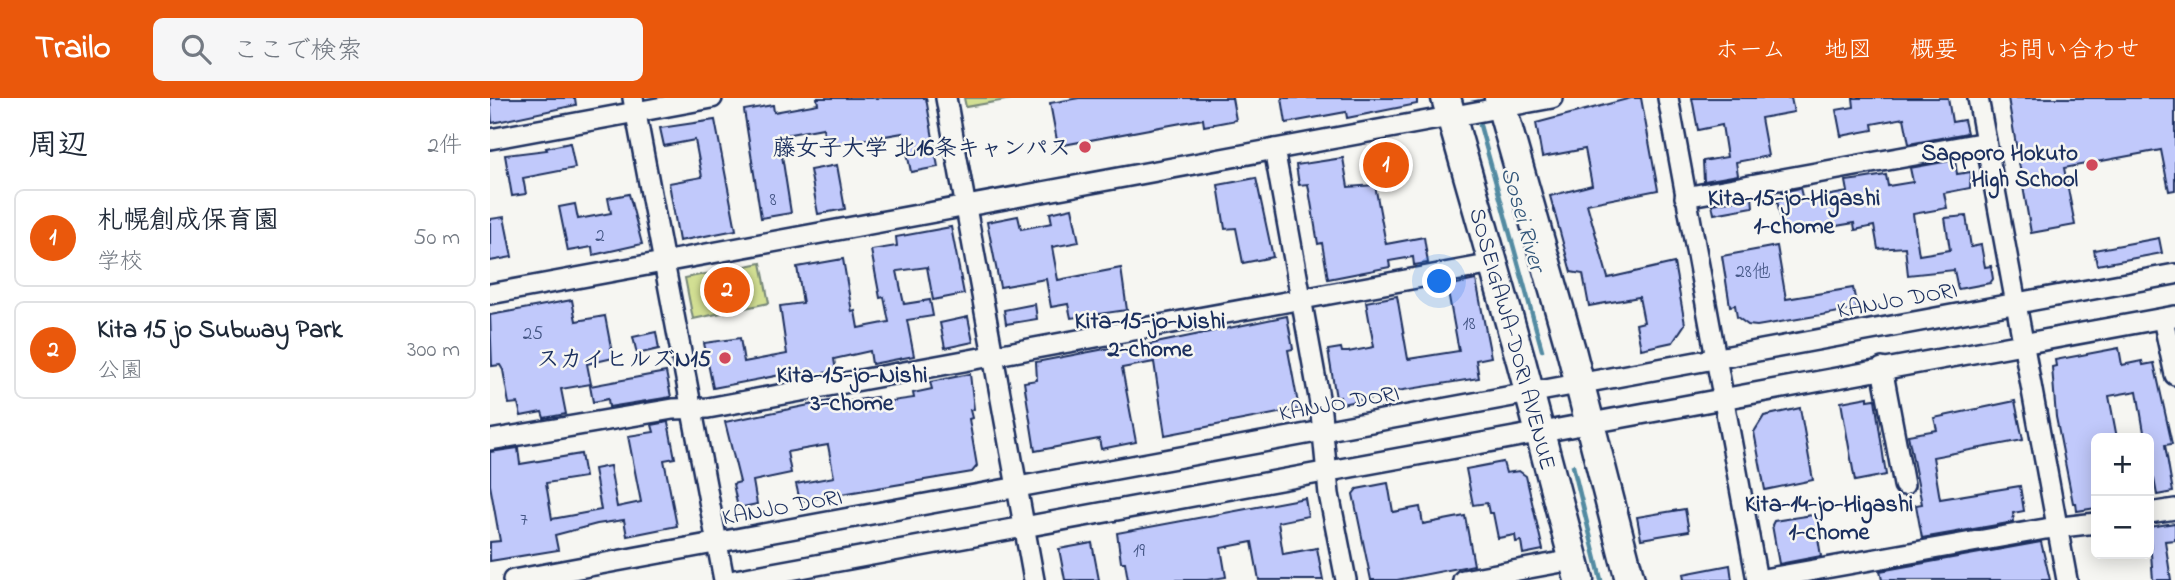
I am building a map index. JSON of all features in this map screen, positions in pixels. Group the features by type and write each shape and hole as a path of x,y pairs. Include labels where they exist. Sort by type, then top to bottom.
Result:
{"highway":[{"path":"1497,105 1580,382 1630,580"},
{"name":"SOSEIGAWA-DORI AVENUE","path":"1454,110 1576,570"}],"street":[{"path":"490,139 635,105 712,98"},
{"path":"946,98 1034,580"},
{"path":"490,294 1274,149 1454,110 1552,98"},
{"path":"1668,98 1758,580 2045,528 2058,529 2091,524"},
{"path":"1978,98 2067,580"},
{"path":"635,105 724,580"},
{"path":"1685,197 1986,142"},
{"path":"1274,149 1324,430 1326,471 1346,580"},
{"path":"490,440 691,408 708,408 1493,264"},
{"name":"KANJO DORI","path":"513,580 2016,301 2175,274"},
{"path":"735,580 1590,421 2169,317 2175,375"},
{"path":"1882,368 1904,485"},
{"path":"2154,512 2175,509"},
{"path":"1463,580 1576,570"}],"green space":[{"path":"964,98 1017,98 966,107"},
{"path":"761,263 769,303 693,319 685,278"}],"building":[{"path":"490,98 575,98 576,105 492,123"},
{"path":"817,98 926,98 938,167 911,172 903,133 826,146 823,128 779,136 791,213 761,218 744,110 773,105 774,112 818,104"},
{"path":"1079,98 1232,98 1236,120 1204,126 1203,119 1058,146 1050,103"},
{"path":"1282,98 1417,98 1417,104 1347,118 1346,112 1286,123"},
{"path":"1631,98 1641,98 1658,190 1587,204 1608,278 1674,263 1685,324 1673,342 1641,349 1636,324 1644,322 1639,297 1589,306 1583,274 1571,272 1550,196 1592,185 1585,149 1542,157 1536,123"},
{"path":"1692,98 1791,98 1794,112 1761,118 1768,156 1736,162 1738,175 1704,181 1703,161 1727,157 1722,125 1698,130"},
{"path":"1853,98 1948,98 1952,122 1964,120 1967,133 1909,144 1904,118 1872,124 1873,130 1841,136 1836,110 1854,107"},
{"path":"2008,98 2175,98 2175,190 2169,191 2161,150 2064,168 2075,225 2031,233"},
{"path":"715,120 736,230 679,241 669,183 702,177 695,140 664,146 660,128"},
{"path":"570,143 575,168 523,178 526,194 512,196 505,155 547,150 546,148"},
{"path":"1343,158 1348,187 1375,185 1386,244 1424,237 1428,263 1414,265 1413,257 1389,261 1390,267 1328,279 1322,243 1318,244 1308,184 1299,185 1296,165"},
{"path":"1955,160 1957,174 1971,172 1970,188 1944,193 1947,208 1913,214 1919,255 1950,250 1945,218 1966,216 1971,247 1981,245 1985,267 1991,266 1993,279 1990,283 1958,289 1954,270 1908,275 1905,247 1878,249 1874,226 1855,230 1854,223 1784,235 1777,200 1784,199 1782,192 1800,188 1803,200 1848,192 1846,181 1886,175 1888,186 1913,182 1910,168"},
{"path":"837,165 845,209 818,214 810,170"},
{"path":"1256,178 1273,257 1243,263 1236,228 1225,229 1218,185"},
{"path":"629,194 642,244 593,255 592,247 568,251 559,207 575,204 578,219 611,213 608,198"},
{"path":"1752,197 1753,207 1714,214 1712,204"},
{"path":"1072,208 1079,242 1052,247 1058,280 1121,268 1127,310 1071,318 1068,304 1051,307 1046,279 1000,287 987,222 1018,216 1021,229 1052,223 1050,213"},
{"path":"504,217 512,257 490,261 490,219"},
{"path":"951,227 964,294 933,300 927,267 897,271 904,304 930,300 933,316 907,320 914,356 872,364 870,351 834,359 836,371 792,378 791,373 713,388 704,343 740,338 744,362 787,354 780,306 803,303 797,267 843,259 852,312 855,311 858,328 889,322 884,297 880,298 871,250 897,246 896,237"},
{"path":"2159,238 2162,253 2097,265 2094,250"},
{"path":"1777,246 1786,299 1853,288 1857,309 1757,326 1748,325 1737,317 1735,305 1730,306 1722,256"},
{"path":"1476,280 1491,357 1476,360 1479,378 1378,394 1378,397 1341,404 1340,397 1336,398 1328,350 1341,348 1342,352 1348,352 1374,347 1366,302 1397,296 1408,359 1459,351 1447,286"},
{"path":"572,300 576,321 605,316 613,358 587,364 591,384 561,389 566,414 544,418 542,412 521,416 518,403 509,404 503,370 500,365 492,366 490,315"},
{"path":"1035,304 1037,319 1006,324 1004,310"},
{"path":"1287,316 1293,349 1288,350 1299,409 1165,435 1154,362 1122,368 1136,442 1101,449 1099,439 1035,451 1024,382 1037,380 1036,362 1121,346 1122,350"},
{"path":"968,317 973,342 945,348 940,323"},
{"path":"656,332 659,349 637,354 633,337"},
{"path":"2119,348 2122,365 2142,361 2143,365 2154,363 2172,444 2165,445 2173,492 2157,495 2154,479 2154,433 2144,433 2137,391 2109,396 2116,433 2091,433 2091,509 2077,511 2076,503 2073,503 2056,417 2052,367 2056,366 2055,360"},
{"path":"666,372 671,397 609,407 608,399 593,402 590,386"},
{"path":"970,374 974,409 970,410 972,418 969,419 977,466 972,472 800,501 796,484 834,477 828,445 787,452 791,473 753,481 757,504 738,508 733,484 740,482 725,422 844,398 845,402 877,397 878,403 914,398 913,393 932,389 930,382"},
{"path":"1868,397 1868,400 1875,399 1886,475 1855,481 1841,402"},
{"path":"2015,401 2023,440 1933,457 1940,499 2020,486 2024,511 2013,513 2014,522 1922,538 1916,505 1922,504 1908,435 1937,430 1934,418"},
{"path":"1800,408 1813,480 1765,490 1754,432 1764,416"},
{"path":"668,422 675,458 664,460 677,526 627,536 624,520 597,524 555,535 558,550 490,561 490,542 500,541 490,485 490,452 518,448 520,464 581,454 585,477 546,483 552,519 601,510 594,469 610,466 617,507 641,502 628,436 654,432 652,425"},
{"path":"1503,462 1506,473 1519,471 1526,476 1543,550 1523,554 1521,541 1516,542 1515,535 1498,538 1493,513 1489,513 1487,503 1473,505 1466,469"},
{"path":"1388,483 1393,512 1420,507 1423,524 1465,516 1474,565 1397,580 1371,580 1353,494 1357,489"},
{"path":"1305,498 1308,516 1278,522 1283,554 1317,548 1323,580 1259,580 1252,542 1221,548 1226,577 1207,580 1128,580 1125,562 1121,562 1117,533"},
{"path":"1685,509 1689,531 1641,539 1637,517"},
{"path":"1819,514 1822,531 1817,532 1821,556 1779,564 1772,525 1774,521"},
{"path":"2175,523 2175,540 2165,541 2171,580 2153,580 2154,526"},
{"path":"2041,542 2050,580 1882,580 1880,571"},
{"path":"1092,543 1099,580 1065,580 1059,549"},
{"path":"1730,565 1732,580 1684,580 1683,574"}],"waterway":[{"name":"Sosei River","path":"1478,118 1542,350"},
{"path":"1573,466 1601,580"}],"place":[{"name":"藤女子大学 北16条キャンパス","path":"1085,147"},
{"name":"札幌創成保育園","path":"1386,165"},
{"name":"Sapporo Hokuto High School","path":"2092,165"},
{"name":"Kita 15 jo Subway Park","path":"727,290"},
{"name":"スカイヒルズN15","path":"725,358"}],"district":[{"name":"Kita-15-jo-Higashi 1-chome","path":"1794,211"},
{"name":"Kita-15-jo-Nishi 2-chome","path":"1150,334"},
{"name":"Kita-15-jo-Nishi 3-chome","path":"852,388"},
{"name":"Kita-14-jo-Higashi 1-chome","path":"1829,517"}]}
